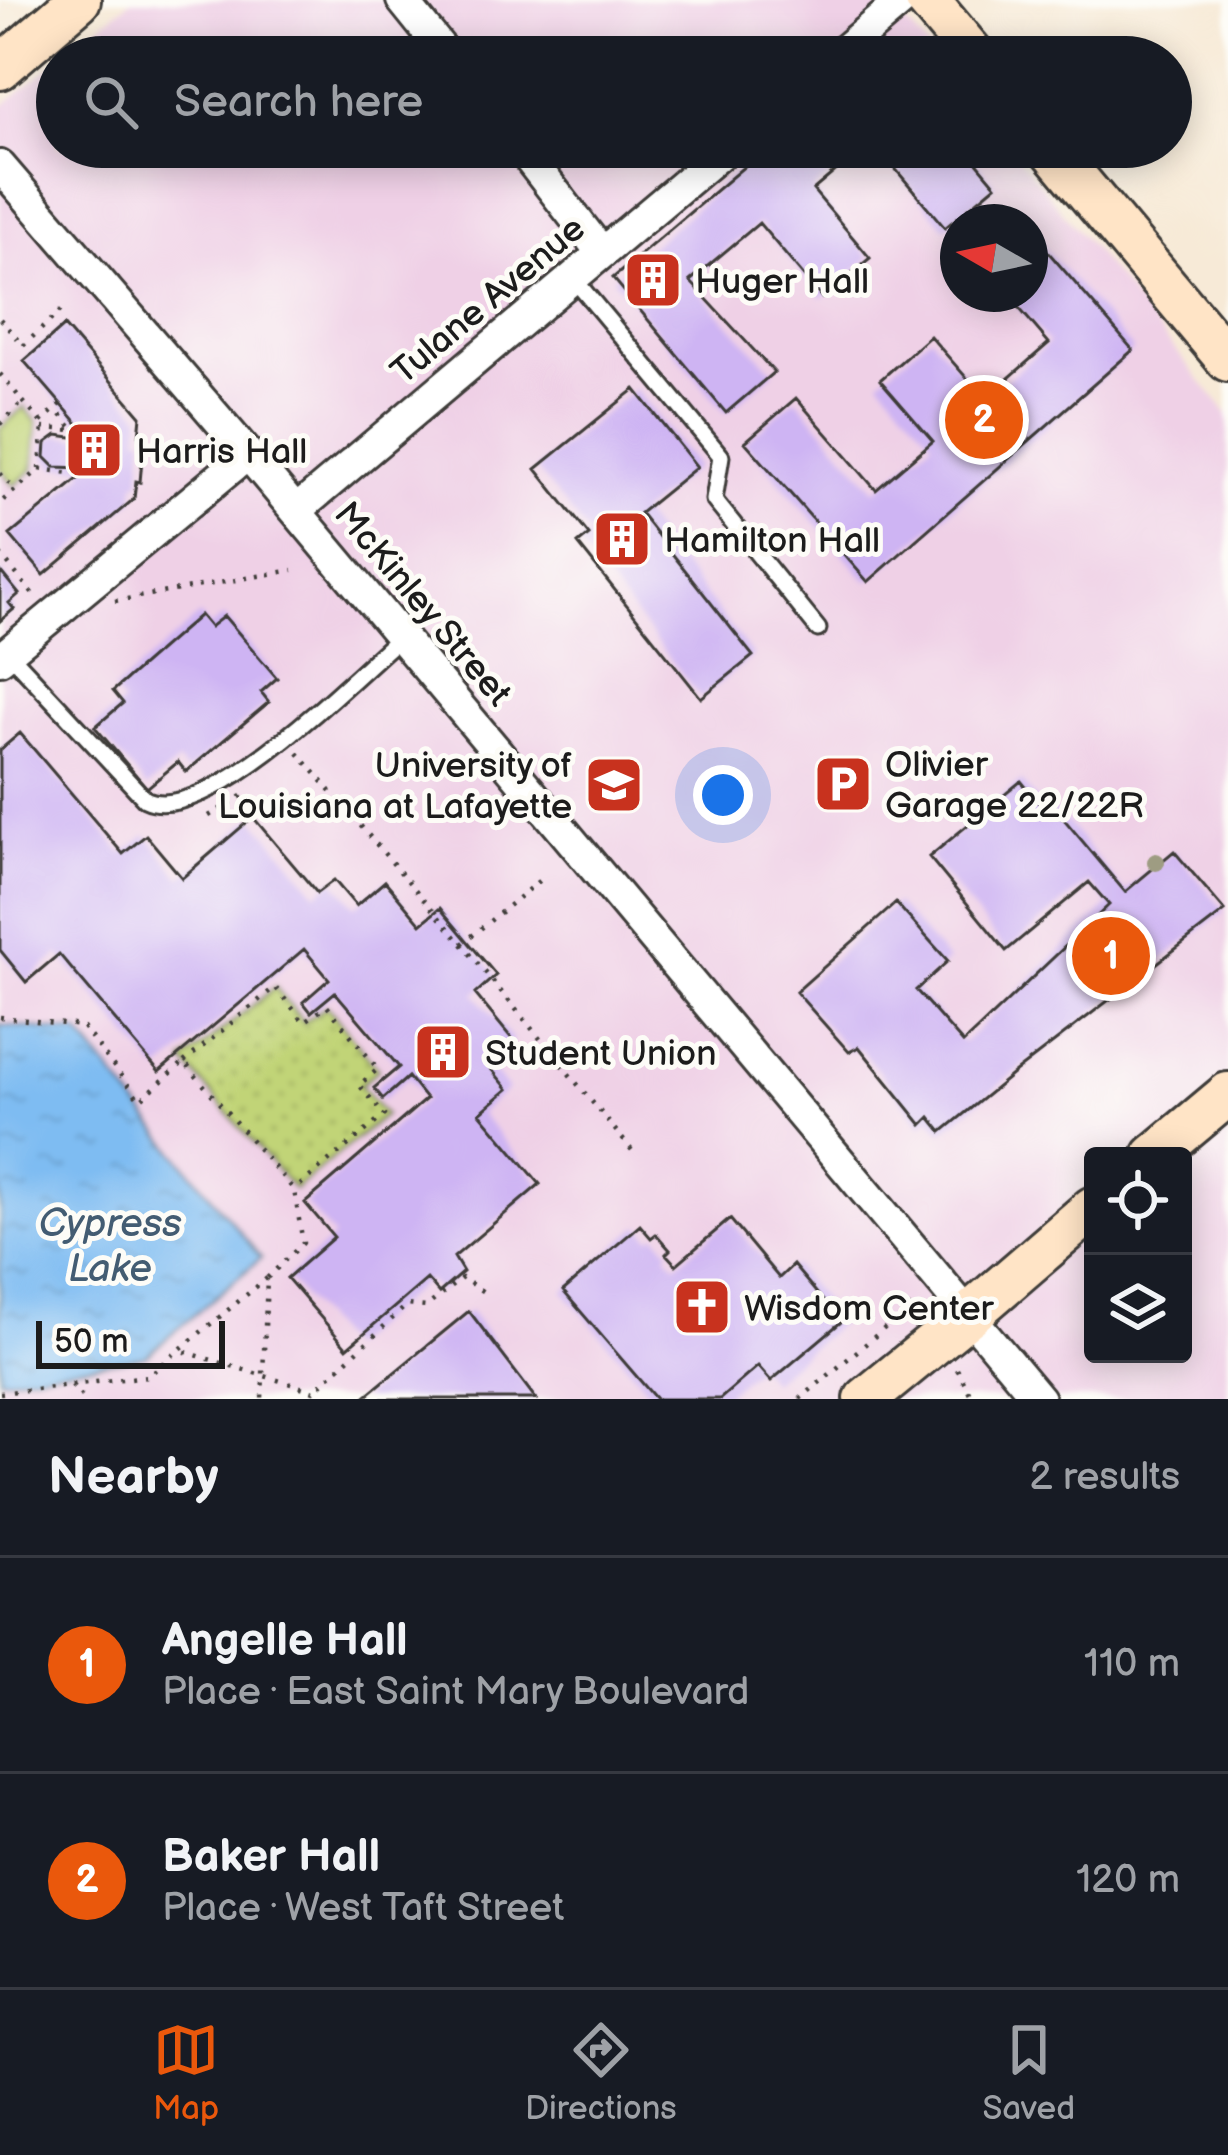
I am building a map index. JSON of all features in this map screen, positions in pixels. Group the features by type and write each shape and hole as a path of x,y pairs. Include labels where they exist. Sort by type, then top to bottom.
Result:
{"street":[{"path":"38,36 80,0"},
{"path":"402,0 431,36"},
{"path":"861,36 903,0"},
{"path":"927,0 957,36"},
{"path":"0,68 36,37"},
{"name":"McKinley Street","path":"0,166 248,454 1039,1399"},
{"path":"536,168 602,253"},
{"name":"Tulane Avenue","path":"296,511 703,168"},
{"path":"1068,168 1228,360"},
{"path":"4,655 248,454"},
{"path":"1165,1147 1228,1094"},
{"path":"866,1399 1084,1216"}],"lane":[{"path":"573,278 722,456 714,500 818,629"},
{"path":"4,655 145,800 165,805 238,774 400,637"}],"path":[{"path":"0,319 23,346 68,305"},
{"path":"0,374 42,425 74,430 59,406 42,425 40,470"},
{"path":"0,424 23,402"},
{"path":"0,503 40,470 70,473"},
{"path":"0,473 15,490"},
{"path":"0,554 52,616"},
{"path":"122,589 103,604 293,570"},
{"path":"297,752 635,1154"},
{"path":"209,815 262,781"},
{"path":"462,944 541,879"},
{"path":"0,1017 82,1026 140,1100 275,987 304,1022 327,1006 378,1069 359,1085 385,1115 293,1190"},
{"path":"0,1393 148,1376 303,1243 293,1190 184,1062"},
{"path":"262,1399 267,1278"},
{"path":"178,1350 314,1391 407,1305 426,1307 462,1278 485,1293"},
{"path":"800,1399 911,1306"},
{"path":"957,1369 973,1399"},
{"path":"72,1385 84,1399"},
{"path":"41,1388 41,1399"}],"shaded area":[{"path":"131,0 888,0 918,36 87,36"},
{"name":"University of Louisiana at Lafayette","path":"36,78 36,168 1026,168 1228,414 1228,1399 0,1399 0,108"}],"green space":[{"path":"24,407 37,422 33,470 14,486 0,468 0,429"},
{"path":"275,987 303,1022 327,1006 378,1069 360,1085 385,1115 294,1190 184,1062"}],"water":[{"name":"Cypress Lake","path":"0,1025 79,1033 261,1258 146,1356 0,1379"}],"building":[{"name":"Huger Hall","path":"742,168 839,168 813,190 870,258 822,298 759,223 690,281 774,372 726,413 613,278"},
{"path":"895,168 982,168 996,185 973,204 940,204 940,222"},
{"path":"1048,252 1133,350 868,582 745,442 796,398 876,490 933,441 880,380 930,336 985,399 1049,343 1022,312 1048,312"},
{"name":"Harris Hall","path":"64,326 141,416 139,437 144,437 134,499 44,575 10,535 84,474 84,468 55,467 45,457 46,443 57,435 87,439 87,434 24,361"},
{"name":"Hamilton Hall","path":"635,389 697,467 640,513 753,656 701,698 578,544 589,535 536,469"},
{"path":"0,571 19,594 9,603 14,609 0,621"},
{"path":"200,615 210,627 224,616 277,678 261,692 269,702 186,772 178,762 147,788 95,727 123,703 113,691"},
{"name":"Student Union","path":"20,733 123,854 146,835 182,878 253,817 317,893 334,880 356,906 385,881 421,924 440,908 496,975 475,994 513,1040 486,1063 508,1089 480,1113 540,1184 454,1257 463,1272 439,1293 427,1279 347,1348 287,1278 334,1237 305,1203 426,1099 408,1077 383,1099 374,1088 399,1067 335,992 311,1012 303,1002 329,979 304,949 159,1072 59,954 26,982 0,950 0,750"},
{"path":"1021,781 1047,813 1058,812 1125,892 1174,851 1225,911 942,1132 930,1117 922,1125 859,1047 849,1052 796,992 896,903 948,961 916,990 963,1043 977,1030 1109,905 1089,882 1006,951 929,857"},
{"name":"Wisdom Center","path":"730,1219 779,1278 793,1265 841,1322 771,1381 758,1366 720,1399 656,1399 563,1291 640,1225 651,1238 656,1234 676,1265"},
{"path":"469,1311 536,1399 362,1399"}],"place":[{"name":"Huger Hall","path":"653,280"},
{"name":"Baker Hall","path":"984,420"},
{"name":"Harris Hall","path":"94,450"},
{"name":"Hamilton Hall","path":"622,539"},
{"name":"Olivier Garage 22/22R","path":"843,784"},
{"name":"University of Louisiana at Lafayette","path":"614,785"},
{"name":"Angelle Hall","path":"1111,956"},
{"name":"Student Union","path":"443,1052"},
{"name":"Wisdom Center","path":"702,1307"}]}
